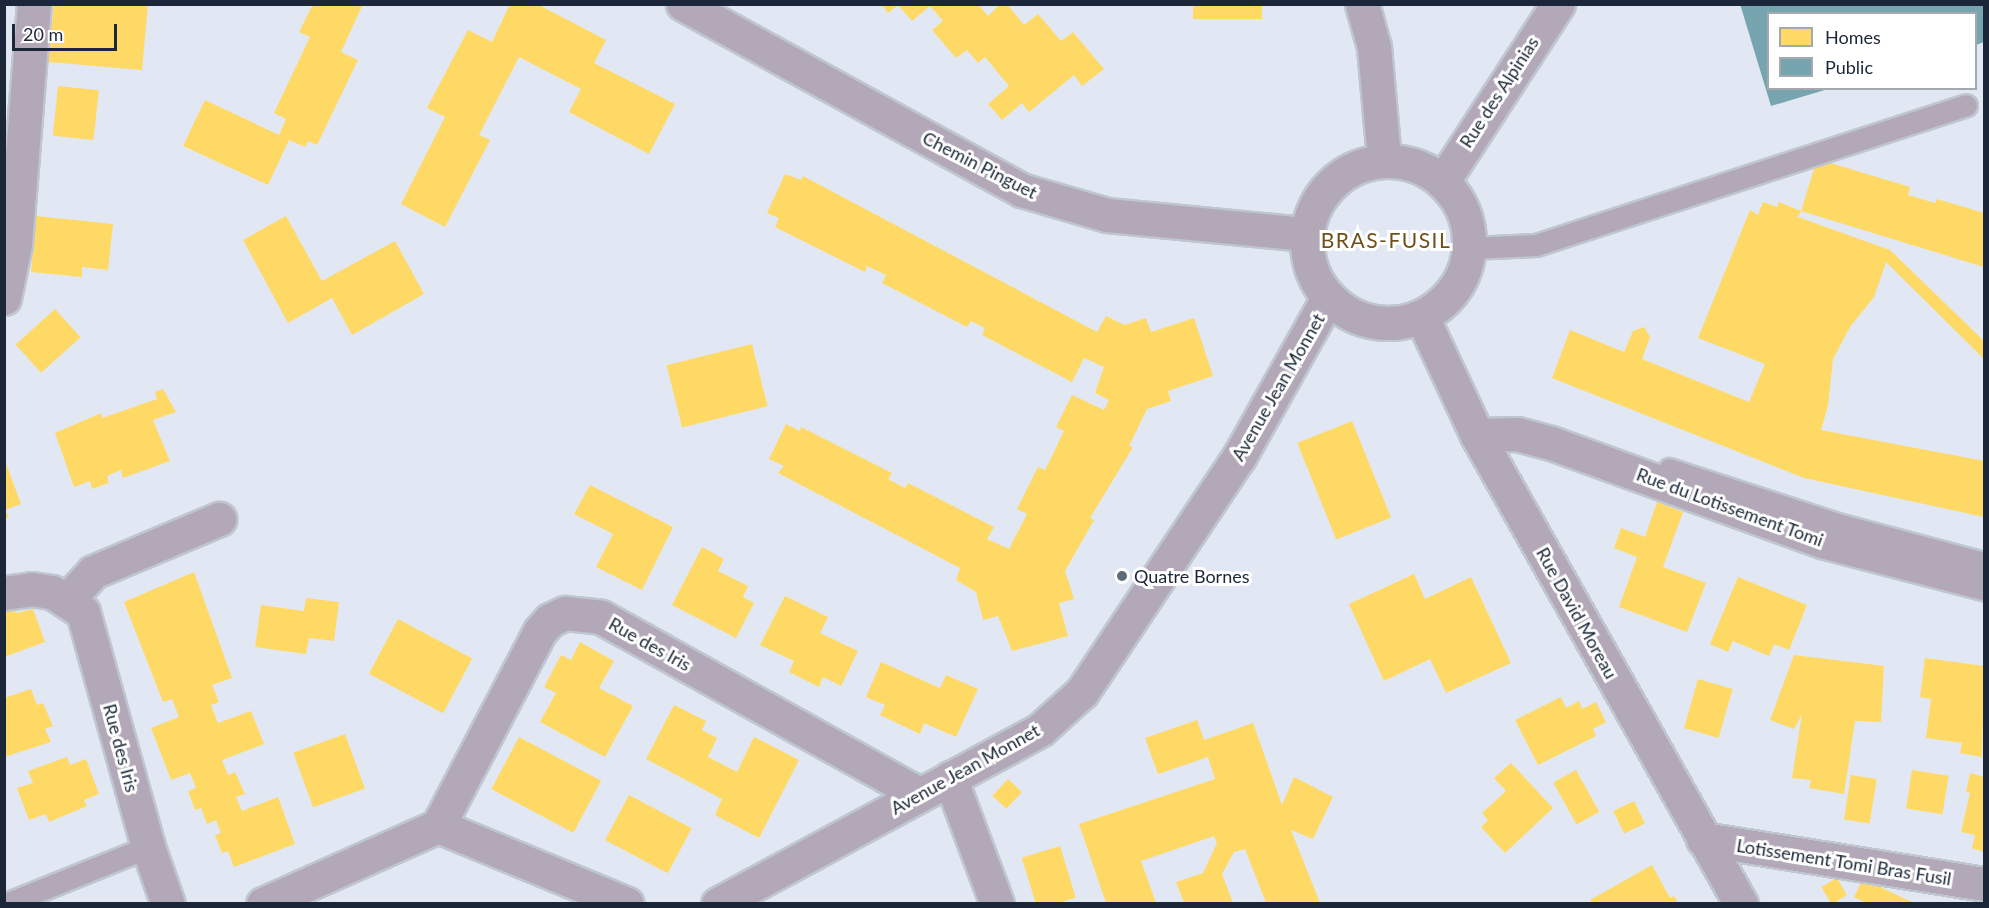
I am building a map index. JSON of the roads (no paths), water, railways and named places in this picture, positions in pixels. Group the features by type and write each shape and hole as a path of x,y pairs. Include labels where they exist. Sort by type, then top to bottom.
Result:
{"street":[{"path":"4,298 15,244 34,4"},
{"name":"Chemin Pinguet","path":"683,4 1021,190 1107,215 1306,234"},
{"path":"1362,4 1374,47 1384,160"},
{"name":"Rue des Alpinias","path":"1443,181 1558,4"},
{"path":"1384,160 1419,166 1443,181 1464,210 1470,248 1465,272 1447,300 1422,317 1387,325 1359,320 1328,298 1311,271 1306,234 1312,212 1329,185 1356,166 1384,160"},
{"name":"Avenue Jean Monnet","path":"718,903 1041,729 1082,693 1239,457 1328,298"},
{"name":"Rue David Moreau","path":"1422,317 1477,435 1741,903"},
{"name":"Rue du Lotissement Tomi","path":"1477,435 1517,434 1551,442 1825,542 1984,583"},
{"path":"4,593 32,589 68,599 93,572 219,519"},
{"name":"Rue des Iris","path":"68,599 83,612 148,847 168,903"},
{"name":"Rue des Iris","path":"438,826 540,631 550,620 565,613 601,616 919,794"},
{"path":"950,778 997,903"},
{"path":"263,903 438,826 627,903"},
{"name":"Lotissement Tomi Bras Fusil","path":"1703,839 1984,884"}],"lane":[{"path":"1470,248 1536,245 1966,105"},
{"path":"1551,442 1624,454 1834,523 1984,563"},
{"path":"6,903 148,847"}],"place":[{"name":"Quatre Bornes","path":"1122,576"}],"district":[{"name":"BRAS-FUSIL","path":"1386,240"}]}
